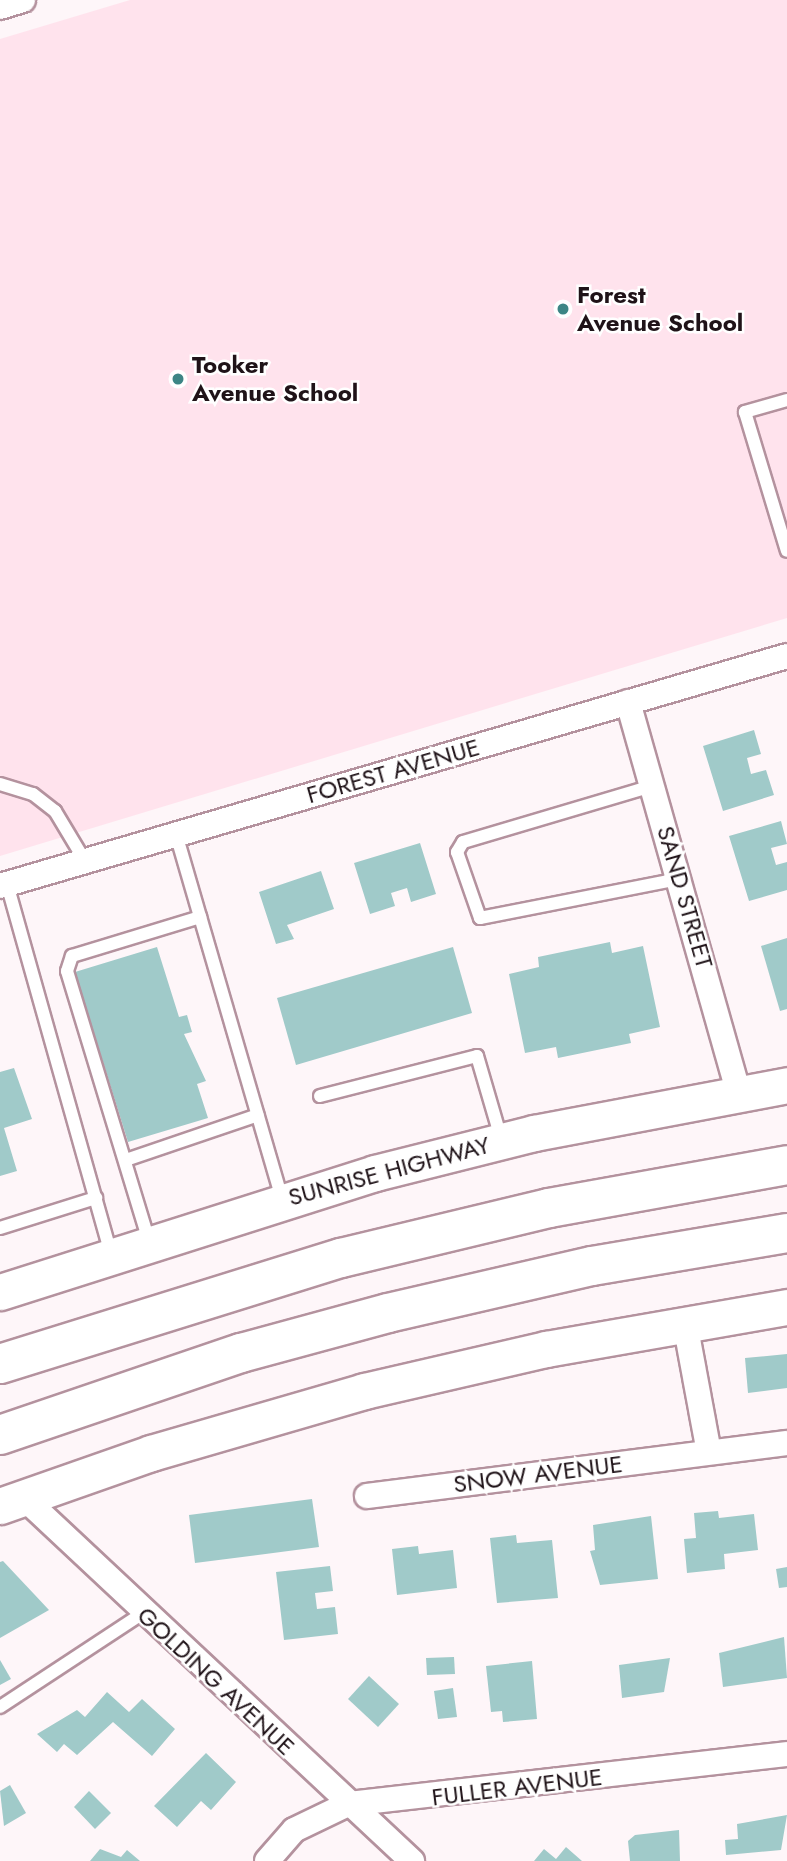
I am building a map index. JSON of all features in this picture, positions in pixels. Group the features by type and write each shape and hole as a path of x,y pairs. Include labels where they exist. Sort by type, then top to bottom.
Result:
{"highway":[{"path":"0,1364 239,1286 420,1238 787,1165"},
{"path":"0,1435 241,1353 414,1306 592,1266 787,1233"}],"main road":[{"name":"SUNRISE HIGHWAY","path":"0,1292 111,1253 282,1199 501,1140 787,1085"},
{"path":"11,1501 364,1391 685,1323 787,1307"}],"street":[{"path":"0,7 23,0"},
{"name":"FOREST AVENUE","path":"4,885 787,656"},
{"name":"SAND STREET","path":"628,702 738,1093"},
{"path":"685,1323 709,1452"},
{"name":"SNOW AVENUE","path":"367,1496 787,1443"},
{"name":"GOLDING AVENUE","path":"11,1501 144,1613 412,1861"},
{"name":"FULLER AVENUE","path":"267,1861 294,1830 348,1804 787,1754"}],"lane":[{"path":"787,400 746,412 787,551"},
{"path":"0,784 33,794 55,811 85,861"},
{"path":"652,786 463,842 457,852 480,918 679,879"},
{"path":"176,834 282,1199"},
{"path":"4,885 111,1253"},
{"path":"149,1241 67,971 72,956 200,917"},
{"path":"320,1096 477,1056 501,1140"},
{"path":"126,1160 258,1115"},
{"path":"0,1228 96,1198"},
{"path":"0,1707 144,1613"}],"shaded area":[{"path":"130,0 787,0 787,618 0,856 0,39"}],"building":[{"path":"754,730 761,754 747,758 751,774 766,770 774,795 723,811 703,746"},
{"path":"781,821 787,844 771,848 776,865 787,862 787,890 749,901 729,836"},
{"path":"420,843 436,894 411,902 407,888 391,893 395,906 370,914 354,863"},
{"path":"321,871 334,909 287,925 294,939 276,944 259,892"},
{"path":"787,938 787,1009 780,1011 761,946"},
{"path":"610,942 612,953 643,946 660,1027 629,1034 631,1043 558,1058 556,1047 525,1053 509,974 539,967 538,957"},
{"path":"157,947 179,1017 187,1015 192,1032 184,1034 206,1081 197,1084 208,1118 128,1142 75,972"},
{"path":"453,947 472,1013 296,1065 277,998"},
{"path":"14,1068 32,1119 4,1128 17,1171 0,1176 0,1072"},
{"path":"787,1354 787,1388 748,1393 745,1358"},
{"path":"312,1499 319,1547 195,1563 189,1515"},
{"path":"718,1511 719,1518 754,1514 758,1550 724,1554 725,1569 687,1573 684,1539 696,1538 694,1513"},
{"path":"651,1516 658,1579 600,1585 590,1551 595,1550 593,1525"},
{"path":"516,1535 517,1543 552,1540 558,1598 497,1603 490,1538"},
{"path":"418,1546 419,1554 453,1550 457,1588 397,1595 392,1549"},
{"path":"3,1561 49,1610 0,1638 0,1562"},
{"path":"330,1566 333,1591 315,1593 317,1609 335,1607 338,1634 284,1640 276,1572"},
{"path":"787,1567 787,1587 779,1588 776,1569"},
{"path":"784,1637 787,1678 723,1687 719,1653"},
{"path":"454,1657 455,1674 427,1675 426,1658"},
{"path":"670,1658 664,1692 622,1698 619,1665"},
{"path":"0,1660 11,1679 0,1685"},
{"path":"532,1661 537,1719 503,1722 502,1711 491,1712 486,1666"},
{"path":"369,1676 399,1704 378,1727 348,1699"},
{"path":"453,1688 457,1717 438,1719 434,1691"},
{"path":"107,1692 129,1712 142,1699 175,1729 152,1756 113,1722 77,1755 64,1744 57,1752 37,1734 77,1710 85,1717"},
{"path":"206,1753 236,1782 211,1810 201,1801 177,1827 154,1806"},
{"path":"10,1785 26,1813 4,1826 0,1791"},
{"path":"89,1791 111,1813 95,1829 74,1807"},
{"path":"787,1815 781,1850 726,1855 725,1840 738,1839 737,1824"},
{"path":"679,1830 680,1861 630,1861 628,1841 635,1835"},
{"path":"566,1847 582,1861 534,1861 544,1849 556,1859"},
{"path":"100,1849 121,1857 127,1850 140,1861 90,1861"}],"place":[{"name":"Forest Avenue School","path":"563,309"},
{"name":"Tooker Avenue School","path":"178,379"}]}
